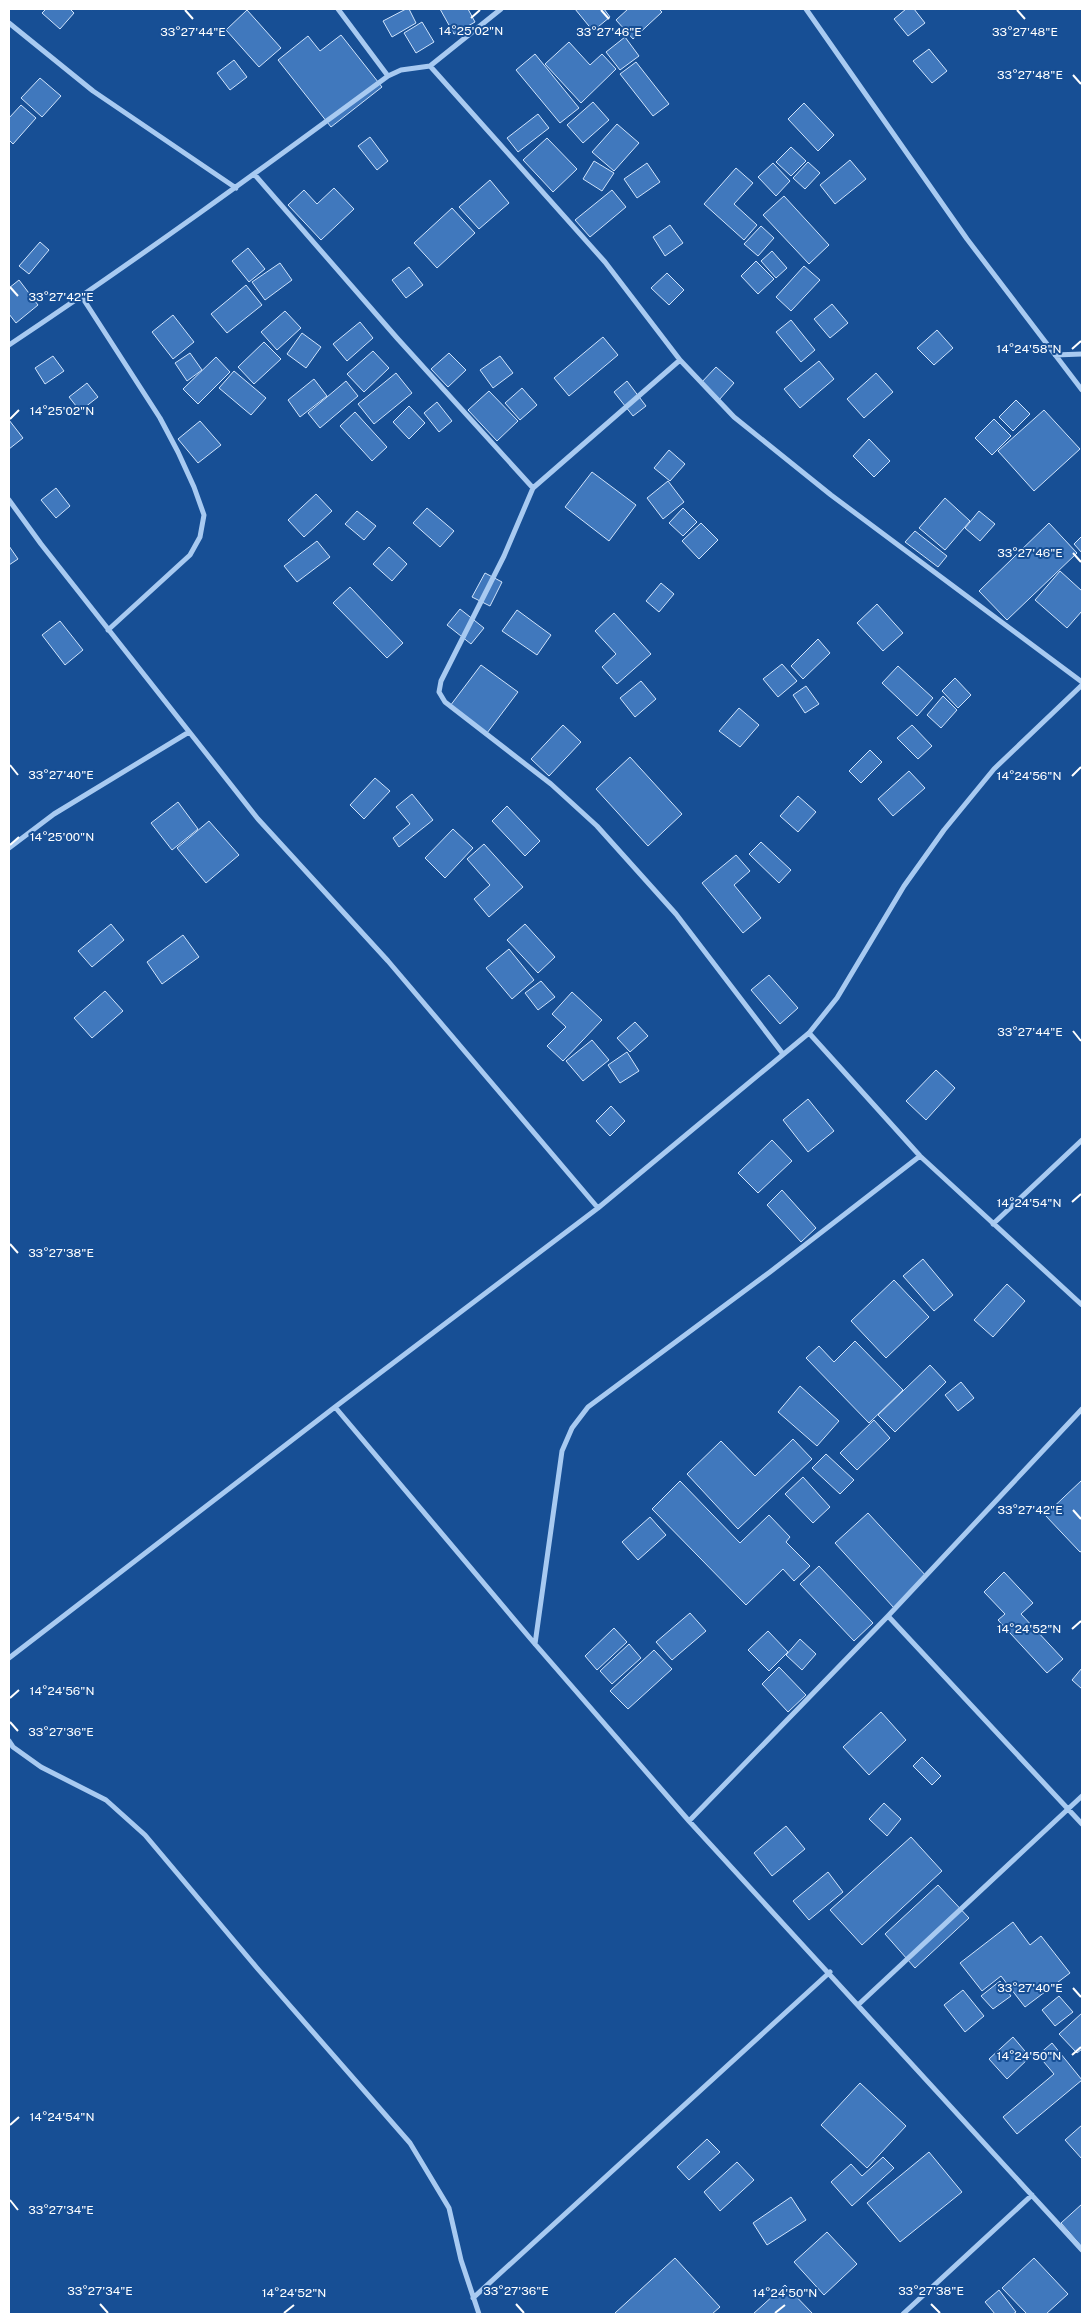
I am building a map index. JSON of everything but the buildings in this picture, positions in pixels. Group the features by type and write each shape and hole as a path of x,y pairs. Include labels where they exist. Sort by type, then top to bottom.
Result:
{"street":[{"path":"338,9 388,76"},
{"path":"9,345 82,297 236,188 388,76 401,70 430,66 501,9"},
{"path":"806,9 967,239 1082,390"},
{"path":"9,23 93,91 236,188"},
{"path":"9,1658 335,1407 598,1208 809,1033 837,998 904,886 944,830 994,769 1082,684 824,489 734,417 680,360 605,262 430,66"},
{"path":"254,174 397,338 533,488"},
{"path":"82,297 160,418 178,452 204,516 200,537 190,555 108,630"},
{"path":"1055,355 1082,354"},
{"path":"680,360 533,488 504,556 441,681 439,692 445,702 551,784 597,826 676,914 783,1054"},
{"path":"9,500 108,630 258,819 395,968 598,1208"},
{"path":"9,848 54,814 189,732"},
{"path":"9,838 14,844"},
{"path":"809,1033 920,1156 1082,1305"},
{"path":"993,1224 1082,1140"},
{"path":"535,1644 562,1452 572,1428 588,1407 770,1272 920,1156"},
{"path":"335,1407 535,1644 689,1821 830,1972 1082,2250"},
{"path":"689,1821 888,1616 1082,1409"},
{"path":"888,1616 1082,1824"},
{"path":"9,1741 13,1747 41,1767 106,1800 145,1835 256,1968 410,2143 449,2208 461,2260 479,2314"},
{"path":"858,2005 1082,1796"},
{"path":"473,2298 830,1972"},
{"path":"903,2314 1032,2195"}]}
